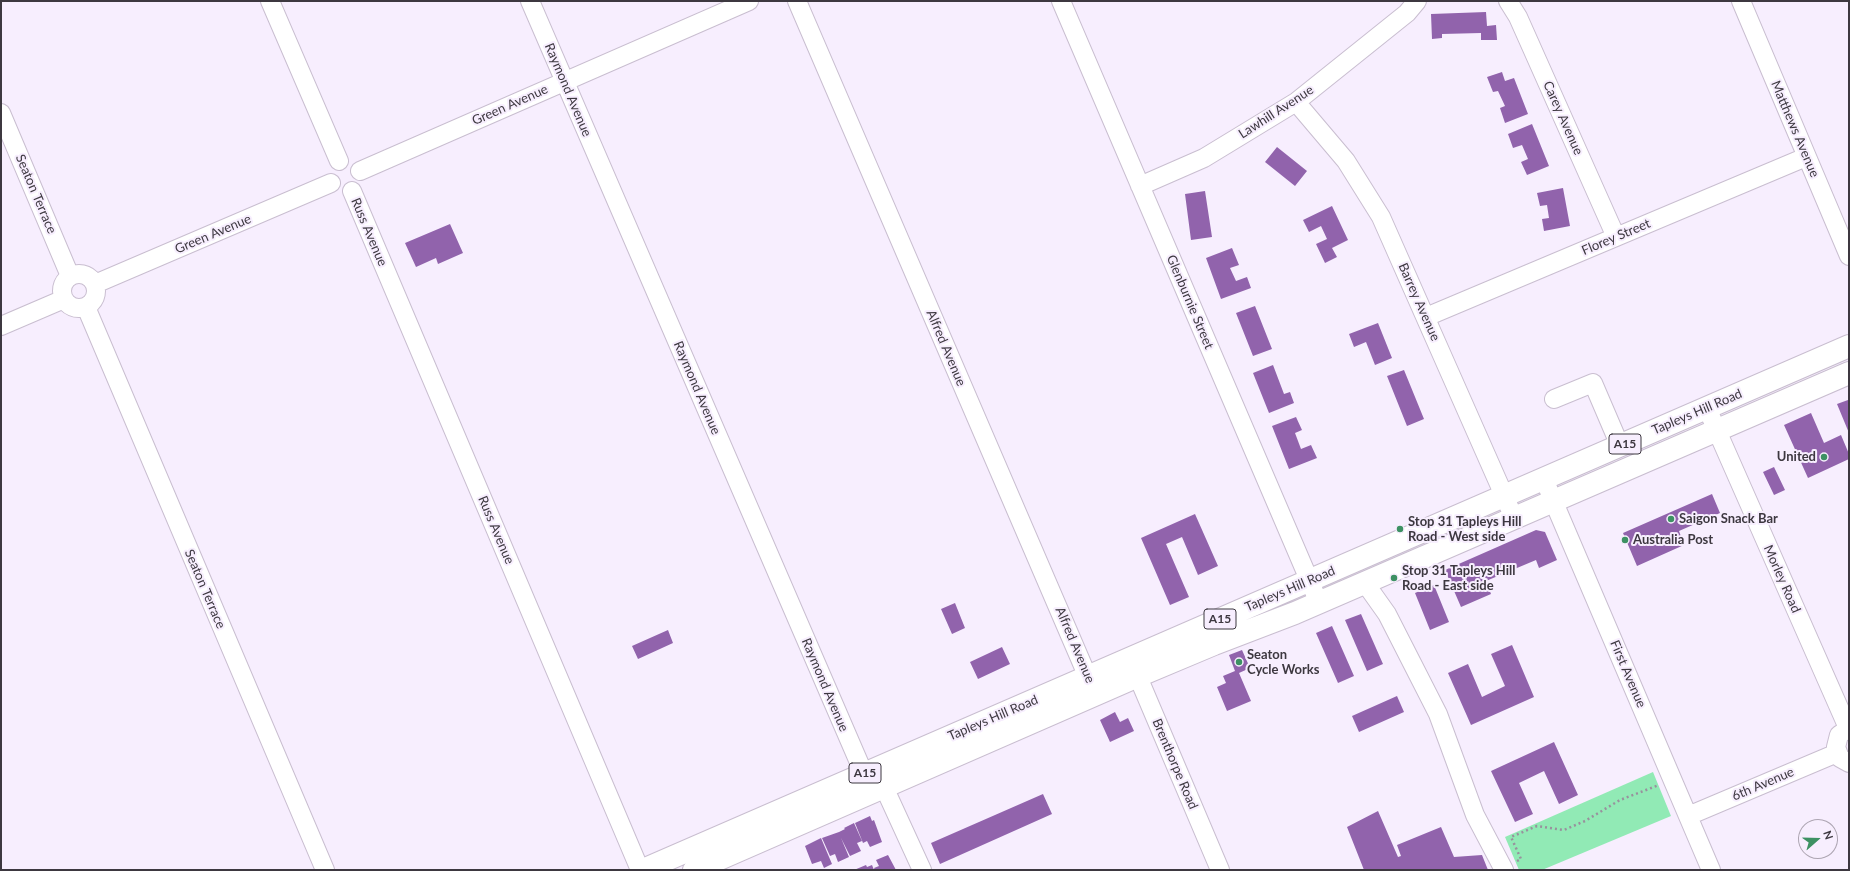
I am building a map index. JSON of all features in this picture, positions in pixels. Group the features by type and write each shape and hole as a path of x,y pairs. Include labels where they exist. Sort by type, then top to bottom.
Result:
{"main road":[{"name":"Tapleys Hill Road","path":"707,867 884,787 1309,581 1849,346"},
{"name":"Tapleys Hill Road","path":"1134,667 1319,603 1849,373"},
{"name":"Tapleys Hill Road","path":"643,870 864,774 1092,686"}],"street":[{"path":"270,1 339,161"},
{"name":"Raymond Avenue","path":"530,1 864,774"},
{"name":"Green Avenue","path":"360,171 749,1"},
{"name":"Alfred Avenue","path":"797,1 1092,686"},
{"name":"Glenburnie Street","path":"1061,1 1319,603"},
{"name":"Lawhill Avenue","path":"1140,186 1204,158 1296,102 1407,13 1417,1"},
{"name":"Carey Avenue","path":"1508,1 1518,17 1616,237"},
{"name":"Matthews Avenue","path":"1740,1 1849,256"},
{"name":"Barrey Avenue","path":"1296,102 1346,160 1381,217 1514,518"},
{"name":"Seaton Terrace","path":"1,113 70,276"},
{"name":"Florey Street","path":"1426,317 1806,156"},
{"path":"349,160 354,163 360,171 361,175 359,184 352,191 342,192 337,190 331,183 330,173 332,168 339,161 349,160"},
{"name":"Green Avenue","path":"95,284 331,183"},
{"name":"Russ Avenue","path":"352,191 640,870"},
{"path":"76,274 88,276 95,284 96,294 93,301 86,307 73,307 64,299 62,286 70,276 76,274"},
{"path":"1,326 64,299"},
{"name":"Seaton Terrace","path":"86,307 325,870"},
{"path":"1554,399 1593,383 1620,446"},
{"name":"Morley Road","path":"1707,408 1848,728"},
{"name":"First Avenue","path":"1544,479 1711,870"},
{"path":"1364,583 1387,614 1438,714 1475,815 1504,869"},
{"name":"Brenthorpe Road","path":"1134,667 1220,870"},
{"path":"1843,758 1836,741 1839,735 1848,728"},
{"name":"6th Avenue","path":"1688,816 1843,758"},
{"path":"864,774 884,787 922,870"}],"path":[{"path":"1504,869 1521,859 1511,837 1537,826 1564,830 1585,821 1620,800 1672,779"}],"green space":[{"path":"1653,772 1671,816 1542,870 1519,870 1505,837"}],"building":[{"path":"1486,12 1487,26 1496,25 1497,40 1481,40 1481,33 1442,34 1442,38 1432,39 1431,14"},
{"path":"1502,72 1505,81 1514,78 1528,114 1505,123 1500,108 1505,106 1498,91 1493,92 1487,77"},
{"path":"1532,124 1549,166 1527,175 1521,162 1528,159 1522,145 1513,148 1508,134"},
{"path":"1277,147 1307,171 1295,186 1265,162"},
{"path":"1563,188 1570,226 1544,231 1542,219 1549,218 1547,205 1540,206 1537,193"},
{"path":"1205,191 1212,237 1191,240 1185,194"},
{"path":"1332,206 1348,240 1332,248 1337,257 1325,263 1316,244 1327,239 1321,226 1309,232 1303,220"},
{"path":"450,224 463,253 438,264 436,258 416,267 405,243"},
{"path":"1232,248 1239,265 1230,268 1236,281 1247,277 1251,288 1221,299 1206,258"},
{"path":"1255,306 1272,349 1253,356 1236,313"},
{"path":"1378,323 1392,358 1375,365 1366,342 1354,347 1349,334"},
{"path":"1273,365 1284,394 1290,392 1294,403 1269,413 1253,373"},
{"path":"1404,370 1424,419 1407,426 1387,376"},
{"path":"1848,400 1849,403 1849,433 1837,404"},
{"path":"1811,413 1824,443 1841,435 1849,454 1849,459 1808,478 1784,425"},
{"path":"1296,417 1302,430 1295,433 1301,449 1311,445 1317,458 1289,469 1272,426"},
{"path":"1774,467 1785,490 1774,495 1763,472"},
{"path":"1712,494 1720,513 1679,531 1684,545 1637,566 1623,533"},
{"path":"1195,514 1218,566 1198,575 1182,537 1166,544 1189,597 1170,605 1141,538"},
{"path":"1536,530 1545,532 1557,560 1539,568 1536,560 1486,581 1491,594 1461,607 1445,570"},
{"path":"1434,585 1449,622 1430,630 1415,593"},
{"path":"955,603 965,628 952,634 941,609"},
{"path":"1361,614 1383,664 1367,671 1345,620"},
{"path":"1332,626 1354,676 1338,683 1316,633"},
{"path":"668,630 673,643 638,659 632,646"},
{"path":"1512,645 1534,697 1471,725 1448,673 1468,664 1482,697 1505,686 1491,654"},
{"path":"1002,647 1010,664 978,679 970,662"},
{"path":"1242,650 1250,668 1239,673 1251,701 1227,711 1217,687 1226,683 1223,676 1235,671 1229,655"},
{"path":"1397,696 1404,712 1359,732 1352,716"},
{"path":"1115,712 1120,722 1128,718 1134,731 1110,742 1100,720"},
{"path":"1554,742 1578,795 1559,804 1544,771 1519,783 1533,814 1515,822 1491,771"},
{"path":"1043,794 1052,814 940,864 931,843"},
{"path":"1378,811 1398,857 1401,856 1397,845 1441,827 1454,857 1482,855 1488,870 1364,870 1347,827"},
{"path":"870,816 872,821 874,820 882,842 870,847 867,841 863,843 855,823"},
{"path":"854,823 862,841 857,843 861,851 850,856 841,838 849,857 838,862 835,854 830,856 822,838 839,832"},
{"path":"821,838 832,864 824,868 821,861 812,864 805,846"},
{"path":"888,855 896,870 875,870 874,868 879,866 876,860"},
{"path":"866,865 867,867 872,865 874,870 854,870"}],"place":[{"name":"United","path":"1824,457"},
{"name":"Saigon Snack Bar","path":"1671,519"},
{"name":"Stop 31 Tapleys Hill Road - West side","path":"1400,529"},
{"name":"Australia Post","path":"1625,540"},
{"name":"Stop 31 Tapleys Hill Road - East side","path":"1394,578"},
{"name":"Seaton Cycle Works","path":"1239,662"}]}
